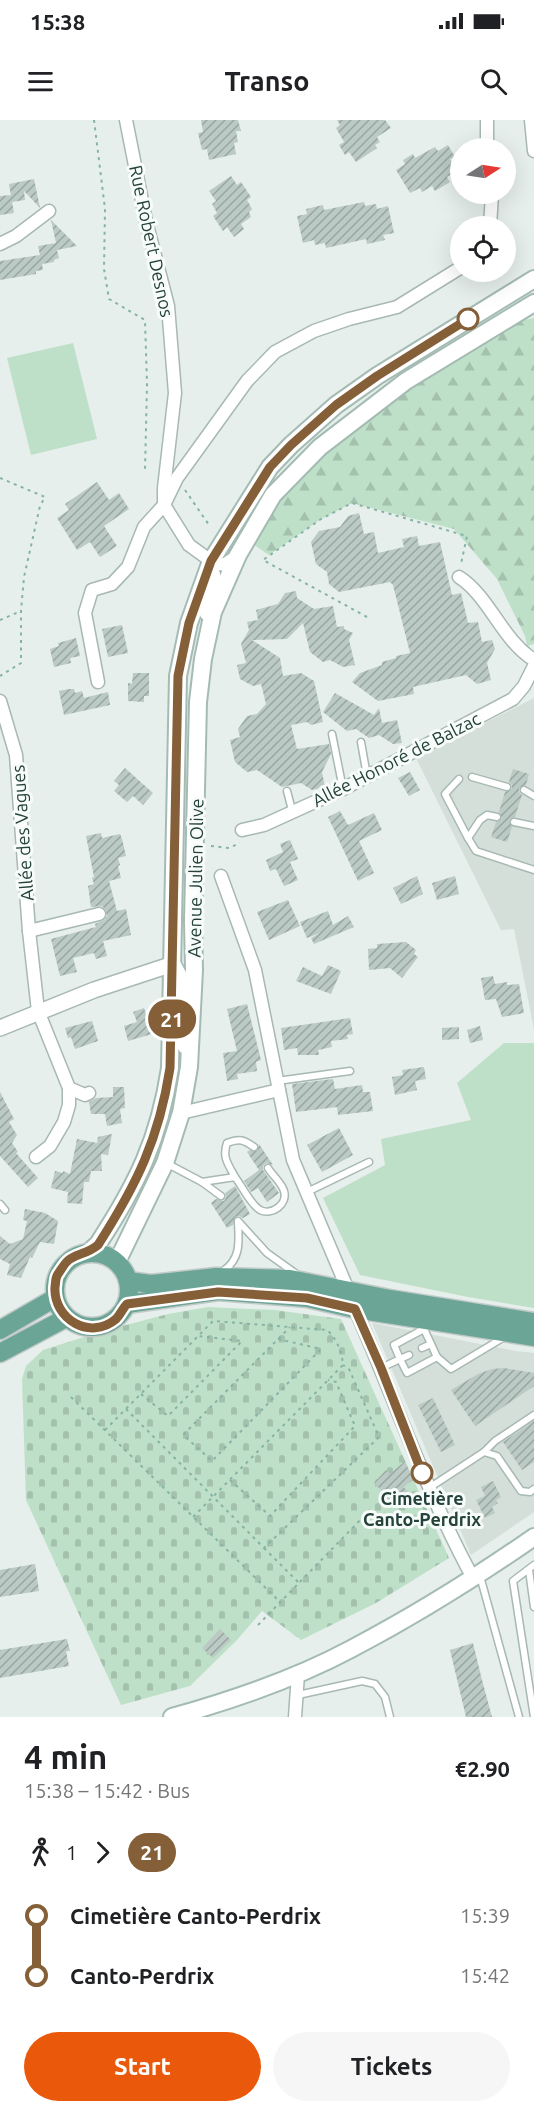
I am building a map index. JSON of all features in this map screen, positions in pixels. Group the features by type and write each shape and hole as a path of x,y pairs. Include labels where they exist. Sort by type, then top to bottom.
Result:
{"main road":[{"name":"Avenue Julien Olive","path":"90,1252 104,1236 138,1178 165,1104 170,1068 178,676 189,623 211,561 270,467 336,405 377,376 534,279"},
{"name":"Avenue Julien Olive","path":"117,1262 165,1163 181,1113 189,1066 194,970 193,921 199,690 213,612 238,555 273,495 320,447 406,381 534,303"},
{"path":"90,1252 104,1254 117,1262 124,1270 129,1292 127,1304 116,1318 100,1327 82,1326 66,1318 55,1298 56,1277 69,1259 90,1252"},
{"path":"128,1281 151,1284 216,1277 290,1279 534,1322"},
{"path":"127,1304 218,1292 307,1298 355,1309 534,1337"},
{"path":"0,1330 55,1298"},
{"path":"0,1353 66,1318"},
{"path":"172,1717 298,1674 350,1650 477,1576 534,1538"}],"street":[{"name":"Rue Robert Desnos","path":"126,120 146,221 168,306 175,393 165,476 165,505"},
{"path":"487,120 487,138"},
{"path":"531,120 534,151"},
{"path":"0,244 16,237 49,211"},
{"path":"98,682 85,613 92,590 112,584 128,567 144,527 165,505 177,478 247,381 275,352 314,331 349,319 397,307 450,275"},
{"path":"165,505 189,545 211,561 224,565 238,555"},
{"name":"Avenue Julien Olive","path":"199,690 202,628 215,579 211,561"},
{"path":"459,577 468,583 522,652 534,660"},
{"name":"Allée Honoré de Balzac","path":"242,830 264,825 292,810 343,789 513,699 524,686 534,666"},
{"name":"Allée des Vagues","path":"0,701 16,755 29,931 38,1011 69,1088 69,1105 64,1122 50,1146 36,1157"},
{"path":"221,876 255,970 293,1160 348,1290"},
{"path":"29,931 99,914"},
{"path":"0,1028 38,1011 173,964"},
{"name":"Avenue Julien Olive","path":"173,964 180,977 184,1038 189,1066"},
{"path":"181,1113 278,1085"},
{"path":"69,1088 85,1095 89,1093"},
{"path":"355,1309 429,1488 477,1576"},
{"path":"295,1717 298,1674"}],"lane":[{"path":"332,734 343,789"},
{"path":"361,742 367,776"},
{"path":"472,777 507,787"},
{"path":"459,779 445,794 476,851 534,870"},
{"path":"524,790 534,796"},
{"path":"286,791 292,810"},
{"path":"468,838 480,820 487,815 497,817"},
{"path":"514,822 534,826"},
{"path":"278,1085 350,1071"},
{"path":"254,1148 244,1140 237,1139 227,1143 224,1152 225,1161 258,1209 266,1212 280,1206 284,1198 284,1190 268,1168"},
{"path":"307,1192 369,1162"},
{"path":"165,1163 202,1182 221,1196"},
{"path":"202,1182 235,1176"},
{"path":"0,1204 5,1210"},
{"path":"216,1277 233,1265 239,1247 238,1221 267,1253 306,1281"},
{"path":"437,1357 406,1373 394,1345 424,1329 437,1357 451,1369 512,1333"},
{"path":"422,1348 430,1344"},
{"path":"381,1368 409,1355"},
{"path":"429,1488 484,1452 495,1441 534,1415"},
{"path":"484,1452 497,1456 521,1491 530,1492 534,1489"},
{"path":"531,1568 534,1607"},
{"path":"531,1568 513,1581 534,1717"},
{"path":"477,1576 519,1717"},
{"path":"297,1695 362,1681 375,1684 385,1697 390,1717"}],"path":[{"path":"94,120 105,208 104,269 109,299 144,320 147,384 145,471"},
{"path":"0,478 45,497 40,506 24,577 21,611 21,663 0,676"},
{"path":"177,478 209,525"},
{"path":"367,617 263,560 321,519 352,503 466,536 459,577"},
{"path":"0,620 21,611"},
{"path":"196,845 229,848 248,838 264,825"},
{"path":"105,1430 213,1321 327,1330 333,1335 342,1355 343,1365 349,1370 379,1437 264,1548"},
{"path":"278,1339 321,1349 212,1461 183,1435 278,1339 290,1327"},
{"path":"141,1394 168,1416 242,1341 198,1336"},
{"path":"193,1517 343,1365"},
{"path":"230,1480 270,1516 355,1426 336,1382 328,1380"},
{"path":"71,1397 280,1602"},
{"path":"126,1409 299,1583"},
{"path":"258,1625 370,1510"}],"shaded area":[{"path":"534,698 534,1029 514,929 501,930 416,758"},
{"path":"372,1323 534,1353 534,1512 471,1555"}],"green space":[{"path":"534,318 534,644 527,646 525,636 497,579 454,529 352,503 321,519 269,555 253,544 277,499 322,450 409,384 518,321"},
{"path":"73,343 97,439 31,455 7,358"},
{"path":"504,1043 534,1043 534,1308 360,1275 323,1198 385,1165 381,1139 471,1120 457,1083"},
{"path":"208,1307 275,1310 341,1319 449,1558 376,1603 301,1640 262,1611 236,1641 190,1686 121,1705 26,1500 22,1379 26,1366 43,1350 168,1314"}],"building":[{"path":"201,120 238,120 241,131 236,131 238,142 234,143 236,154 209,160 207,149 202,150 198,133 203,132"},
{"path":"337,120 385,120 391,128 377,137 380,142 375,145 377,148 356,162 349,152 345,155 339,145 344,142 336,128 340,125"},
{"path":"448,145 450,148 450,175 447,177 450,182 435,191 432,186 422,192 420,188 410,193 396,170 405,164 403,160 413,154 415,158 435,147 438,151"},
{"path":"231,176 237,185 241,182 251,197 247,200 252,209 249,212 251,217 241,224 244,229 234,237 227,227 223,231 213,216 217,213 212,204 216,201 209,191"},
{"path":"34,179 40,208 24,191 25,200 12,202 14,213 0,215 0,196 11,195 9,184"},
{"path":"364,202 365,206 376,204 377,209 388,206 394,233 383,235 385,240 367,244 366,239 326,248 325,243 315,245 314,240 303,243 297,216 307,214 306,209 323,205 324,210"},
{"path":"51,220 77,246 57,250 59,258 54,262 42,264 43,270 36,271 36,274 0,280 0,261 40,255 38,246 56,243"},
{"path":"97,482 109,500 119,493 129,509 104,526 117,546 100,557 90,542 77,550 57,518 69,510 65,504"},
{"path":"359,513 364,534 374,532 378,553 404,547 402,539 417,536 419,546 440,542 452,595 461,593 468,623 478,622 482,642 492,640 495,649 487,663 491,680 477,684 466,675 413,687 414,694 378,701 352,682 360,673 382,665 382,662 410,653 393,585 390,582 339,592 329,584 327,572 316,564 311,542 319,531 340,527 348,516"},
{"path":"296,591 297,598 314,609 333,606 337,627 344,626 344,629 353,633 349,640 355,665 343,667 330,660 323,662 310,652 303,623 287,639 252,640 280,658 283,676 301,673 314,681 323,722 311,725 307,722 291,725 297,749 329,744 331,754 322,772 325,787 312,790 301,783 282,787 257,770 247,772 235,762 230,740 240,737 238,729 247,716 257,714 266,704 261,684 253,686 240,679 237,665 246,663 241,644 249,630 247,622 258,620 256,610 278,604 285,593"},
{"path":"122,625 128,653 108,657 102,629"},
{"path":"76,638 80,656 70,658 71,663 54,667 50,649 59,646 58,643"},
{"path":"133,673 149,673 149,696 144,696 144,702 128,701 128,683 132,684"},
{"path":"74,689 75,693 82,691 84,698 108,692 110,705 64,715 59,691"},
{"path":"335,693 374,715 379,708 382,723 397,720 402,743 393,744 379,735 369,738 356,729 347,731 323,712"},
{"path":"125,768 153,793 143,805 133,796 127,802 114,791 119,785 114,781"},
{"path":"513,769 529,774 526,785 519,788 522,795 515,817 509,820 512,827 507,842 491,837 496,822 502,819 499,812 505,792 512,789 509,782"},
{"path":"410,772 420,790 409,796 398,778"},
{"path":"340,811 348,825 374,813 382,830 359,841 374,873 358,881 328,817"},
{"path":"101,833 102,838 120,834 122,839 126,856 118,858 121,878 109,881 117,911 126,909 131,935 103,941 107,956 96,959 94,953 73,958 77,972 60,976 51,939 96,927 95,924 107,916 102,906 91,907 88,886 94,884 92,878 94,877 86,836"},
{"path":"290,840 298,859 290,862 298,880 284,886 276,869 270,871 266,860 283,852 280,844"},
{"path":"417,876 423,894 401,904 393,888"},
{"path":"455,876 459,894 437,900 432,883"},
{"path":"288,900 300,926 269,940 257,912"},
{"path":"328,911 333,925 348,916 354,927 314,944 311,938 320,933 307,938 300,922"},
{"path":"406,942 416,950 414,954 418,957 402,978 390,968 369,970 368,949 377,948 377,944"},
{"path":"328,965 341,971 331,994 296,981 303,967 322,976"},
{"path":"493,976 495,984 507,982 507,985 519,984 524,1013 502,1017 496,999 485,1000 481,978"},
{"path":"247,1004 261,1060 256,1062 257,1071 237,1074 238,1079 227,1081 223,1053 237,1051 227,1009"},
{"path":"144,1008 152,1034 128,1041 124,1026 137,1022 133,1012"},
{"path":"350,1018 353,1034 347,1035 348,1039 331,1041 332,1047 318,1050 319,1055 298,1055 297,1048 284,1050 281,1028"},
{"path":"92,1021 98,1041 75,1049 65,1028"},
{"path":"480,1026 483,1040 470,1043 467,1030"},
{"path":"459,1027 459,1039 442,1040 442,1028"},
{"path":"424,1067 426,1079 415,1081 417,1090 395,1095 392,1077 403,1075 402,1070"},
{"path":"333,1079 335,1089 362,1085 363,1092 370,1092 373,1111 338,1115 337,1107 296,1112 292,1084"},
{"path":"113,1087 124,1087 125,1108 120,1109 122,1123 107,1126 105,1114 91,1114 89,1102 96,1098 113,1097"},
{"path":"0,1092 14,1119 9,1122 17,1135 12,1143 18,1152 16,1153 38,1178 28,1187 0,1156"},
{"path":"339,1128 353,1155 322,1172 307,1145"},
{"path":"112,1134 108,1155 101,1154 102,1171 91,1171 89,1182 84,1182 82,1204 67,1203 68,1192 51,1188 55,1171 70,1174 77,1139 97,1143 98,1137"},
{"path":"259,1144 273,1165 266,1163 263,1170 279,1193 267,1202 258,1188 251,1192 244,1181 259,1170 247,1152 257,1151"},
{"path":"235,1186 250,1214 243,1218 235,1217 233,1225 227,1228 211,1203 216,1199 224,1201 225,1193"},
{"path":"25,1209 45,1213 58,1221 54,1244 40,1242 32,1258 30,1257 21,1278 7,1275 10,1264 0,1259 0,1236 10,1244 23,1239 27,1221 23,1220"},
{"path":"504,1368 534,1373 534,1386 475,1426 451,1390 478,1374"},
{"path":"433,1398 455,1445 441,1452 418,1405"},
{"path":"534,1421 534,1462 522,1470 503,1442"},
{"path":"405,1461 413,1480 403,1487 410,1493 397,1506 374,1483 386,1470 390,1474"},
{"path":"493,1481 501,1497 492,1507 495,1513 485,1518 476,1500 485,1496 481,1487"},
{"path":"35,1564 39,1591 0,1597 0,1570"},
{"path":"220,1629 231,1640 213,1658 202,1648"},
{"path":"67,1639 70,1651 66,1651 69,1666 0,1678 0,1650"},
{"path":"473,1643 492,1717 466,1717 450,1650"}],"bus line":[{"name":"21","path":"422,1473 355,1309 307,1298 218,1292 127,1304 116,1318 100,1327 82,1326 66,1318 55,1298 56,1277 69,1259 90,1252 98,1245 138,1178 165,1104 170,1068 178,676 189,623 211,561 270,467 291,445 336,405 377,376 468,319"}],"place":[{"name":"Cimetière Canto-Perdrix","path":"422,1473"}]}
